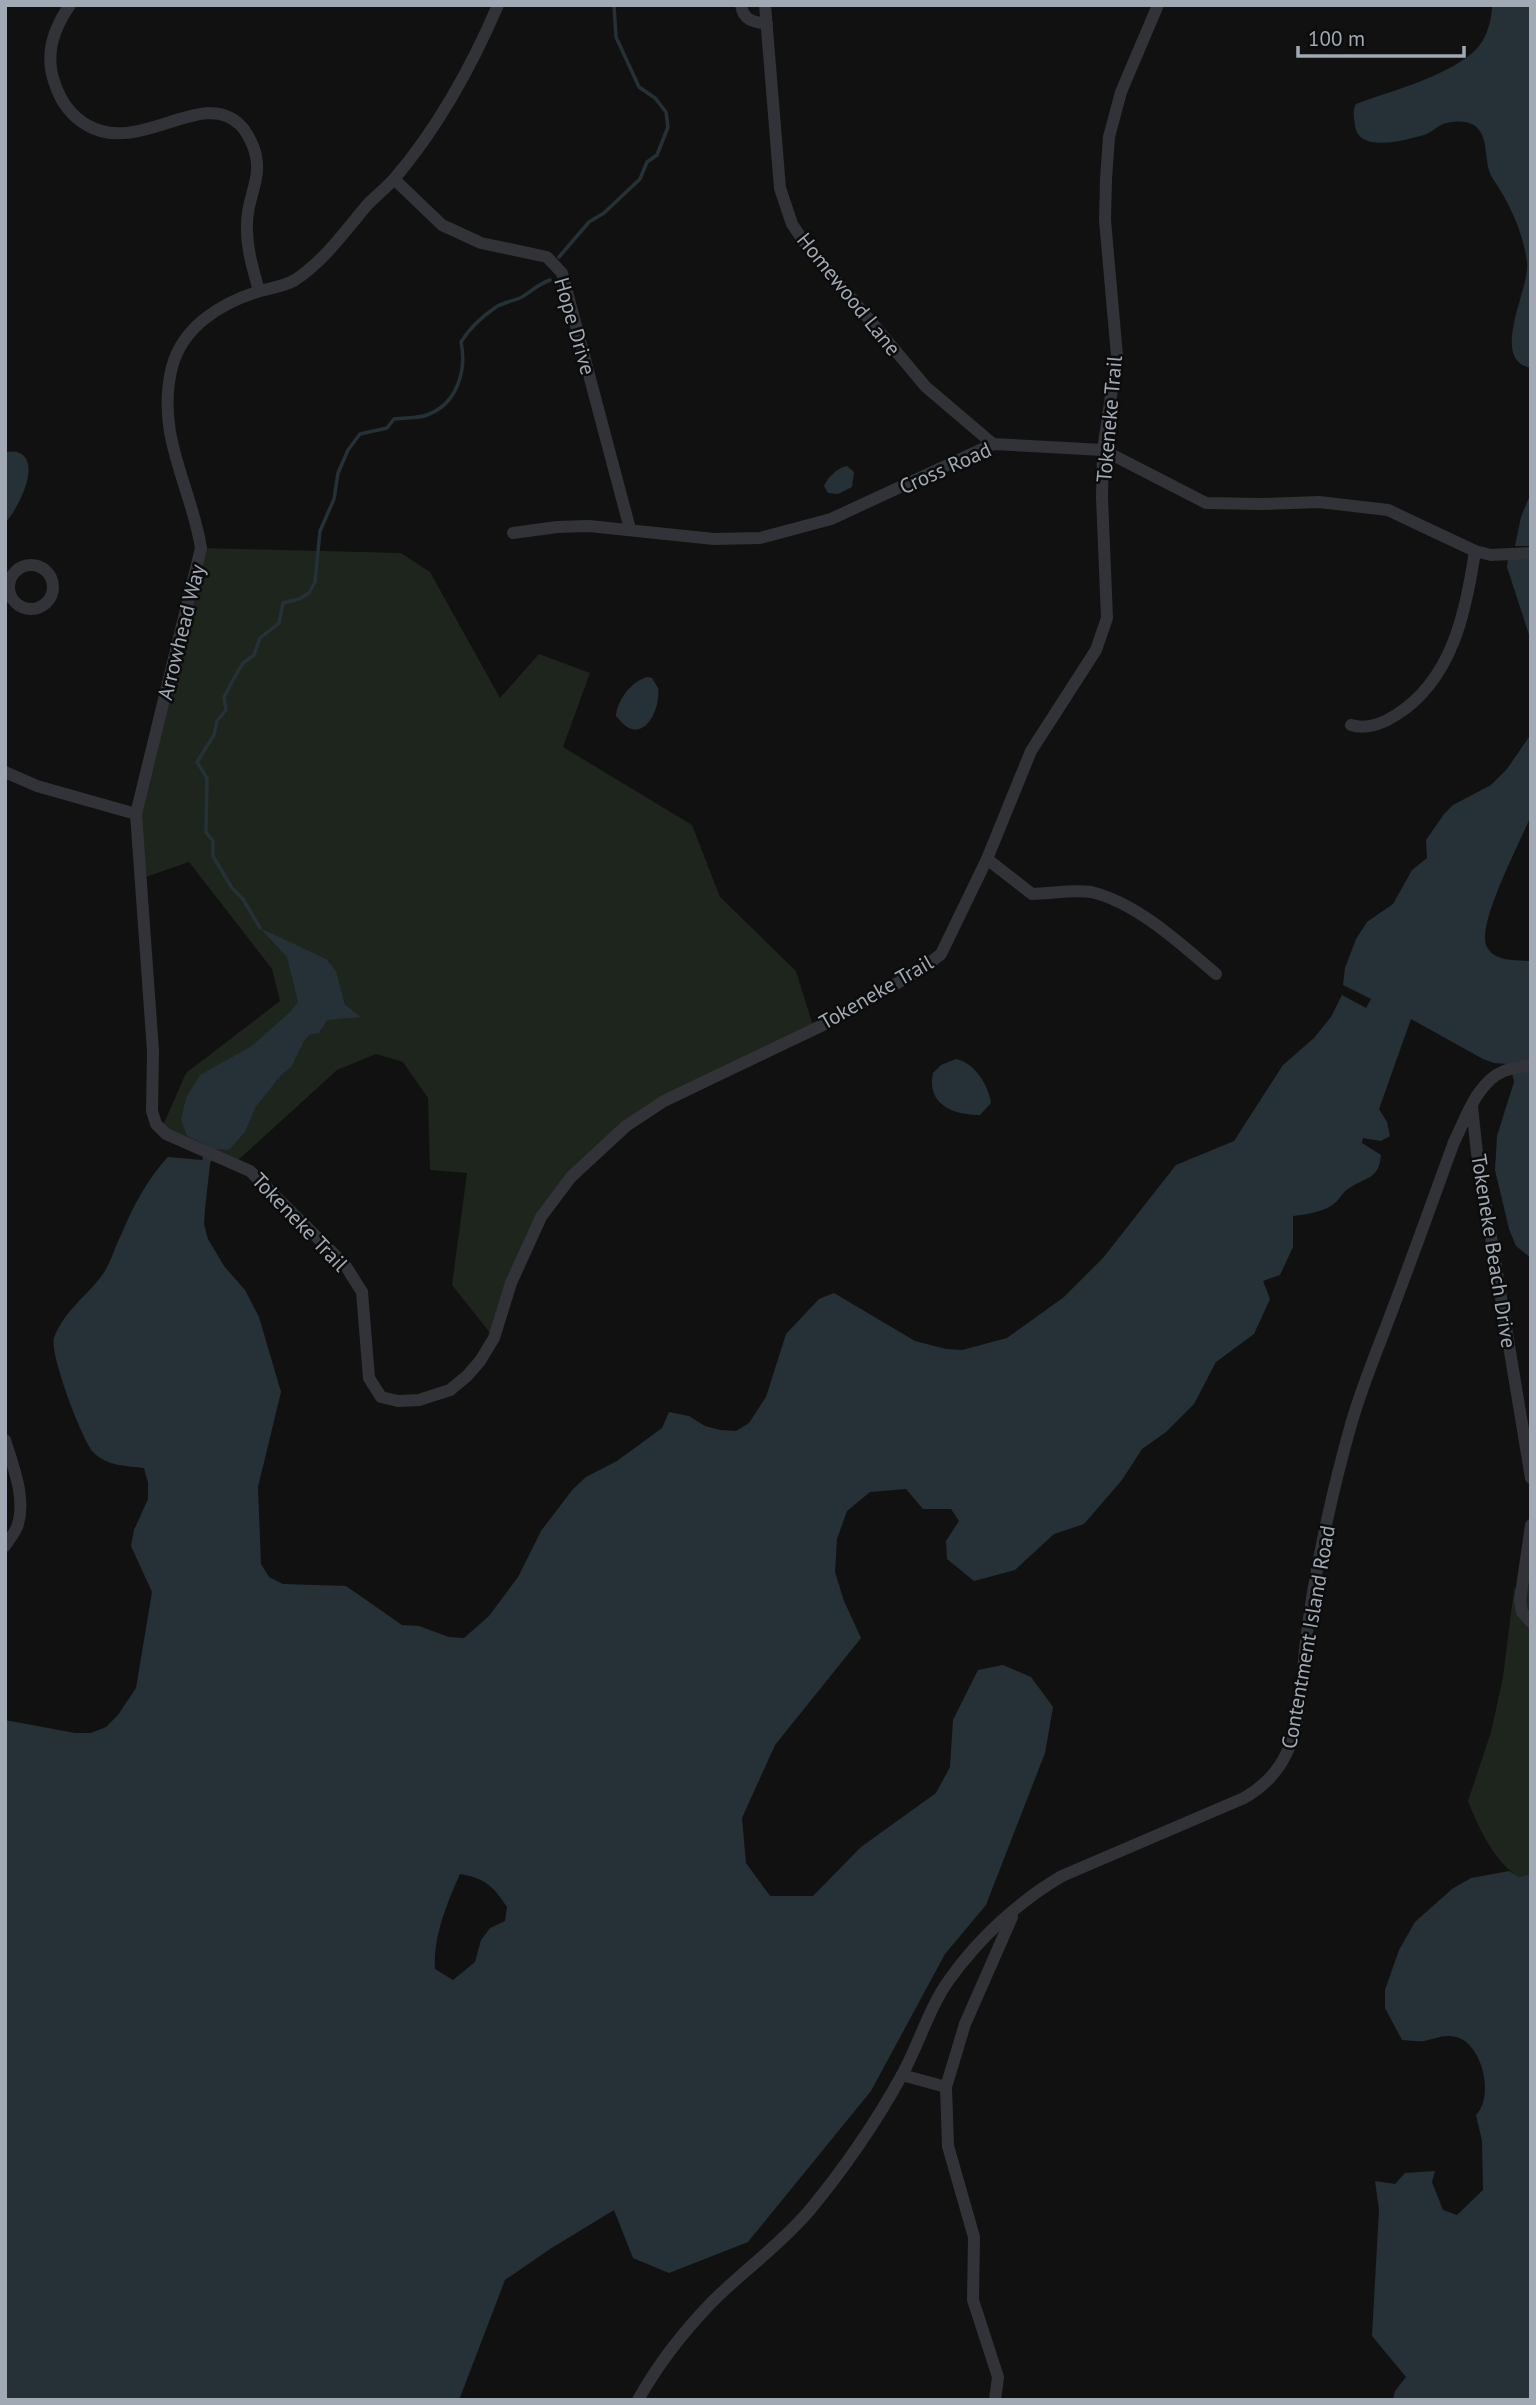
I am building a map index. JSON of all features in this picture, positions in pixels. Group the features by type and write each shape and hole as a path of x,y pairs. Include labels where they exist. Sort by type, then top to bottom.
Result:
{"street":[{"path":"70,5 57,25 49,55 53,82 62,101 77,119 96,131 120,135 140,132 195,114 216,113 238,122 250,140 258,160 256,183 246,221 248,254 259,291"},
{"name":"Arrowhead Way","path":"216,1156 161,1130 152,1111 153,1051 136,814 201,548 198,526 176,464 169,434 167,402 172,367 181,343 193,327 224,305 291,282 317,264 370,202 394,179 442,116 470,66 498,5"},
{"path":"741,5 743,15 748,20 767,24"},
{"name":"Homewood Lane","path":"765,5 780,188 792,224 926,387 993,444"},
{"name":"Tokeneke Trail","path":"216,1156 241,1166 263,1181 345,1265 362,1292 369,1378 381,1397 398,1401 419,1399 450,1390 480,1361 495,1338 512,1283 541,1217 579,1169 626,1126 664,1101 827,1023 922,969 941,954 987,859 1031,751 1096,650 1107,618 1102,497 1103,450 1117,356 1105,220 1110,138 1121,92 1158,5"},
{"name":"Hope Drive","path":"394,179 442,225 481,243 547,257 562,273 630,529"},
{"name":"Cross Road","path":"513,533 589,526 714,539 760,538 831,519 993,444 1103,450 1206,503 1319,502 1388,510 1475,551 1491,555 1531,553"},
{"path":"1351,725 1361,728 1385,722 1402,712 1424,691 1444,665 1469,592 1475,551"},
{"path":"5,772 37,786 136,814"},
{"path":"987,859 1032,894 1089,892 1123,904 1182,945 1216,974"},
{"name":"Contentment Island Road","path":"638,2400 681,2339 712,2302 776,2245 808,2211 869,2129 902,2075 948,1980 983,1941 1037,1890 1062,1876 1244,1798 1266,1784 1284,1761 1293,1739 1310,1611 1352,1422 1454,1142 1471,1107 1485,1085 1497,1074 1531,1065"},
{"name":"Tokeneke Beach Drive","path":"1471,1107 1531,1478"},
{"path":"5,1440 21,1510 17,1529 5,1546"},
{"path":"1528,1620 1522,1612 1520,1601 1531,1525"},
{"path":"995,2400 998,2377 973,2300 974,2237 948,2146 946,2087 965,2024 1015,1910"},
{"path":"902,2075 946,2087"}],"shaded area":[{"path":"1492,5 1531,5 1531,368 1519,362 1513,352 1512,338 1527,273 1525,251 1515,219 1490,172 1485,143 1479,130 1470,123 1454,122 1443,124 1416,137 1395,142 1373,142 1358,134 1354,117 1356,104 1431,77 1459,63 1476,50 1487,32"},
{"path":"5,452 17,452 25,457 28,475 16,508 5,523"},
{"path":"847,466 854,472 852,487 838,494 828,493 824,486 828,479"},
{"path":"1531,493 1531,546 1515,546 1521,517"},
{"path":"201,548 401,553 430,572 500,698 539,654 590,673 563,747 692,825 720,897 796,971 814,1029 626,1126 541,1217 494,1338 452,1285 467,1173 430,1170 428,1098 403,1062 376,1054 337,1070 235,1163 161,1130 186,1073 280,1001 272,969 189,862 140,879 136,814"},
{"path":"1529,558 1531,641 1507,567 1508,559"},
{"path":"647,677 652,678 658,688 658,702 648,723 642,728 629,728 616,716 619,704 631,687"},
{"path":"1531,734 1531,814 1493,904 1485,937 1487,947 1495,955 1506,959 1531,961 1531,1258 1516,1246 1509,1229 1495,1170 1497,1136 1514,1082 1512,1072 1507,1064 1483,1059 1411,1019 1379,1109 1387,1122 1390,1136 1381,1141 1363,1138 1362,1143 1381,1155 1374,1174 1346,1190 1327,1208 1293,1216 1293,1247 1280,1275 1263,1281 1270,1299 1254,1334 1216,1362 1194,1404 1166,1432 1142,1449 1122,1480 1084,1524 1054,1534 1015,1570 974,1581 947,1559 946,1541 959,1521 951,1509 923,1509 906,1489 870,1492 847,1511 837,1539 835,1572 844,1601 861,1638 775,1745 742,1818 746,1863 770,1896 813,1896 861,1847 936,1793 950,1767 953,1720 978,1670 1003,1665 1031,1677 1053,1707 1045,1753 986,1905 945,1954 871,2091 748,2242 669,2273 633,2258 614,2210 505,2280 459,2400 5,2400 5,1720 75,1733 91,1733 106,1727 118,1715 136,1688 152,1592 131,1546 134,1530 148,1499 144,1468 111,1463 94,1453 82,1432 68,1396 56,1360 54,1338 70,1312 103,1274 136,1204 160,1166 168,1157 202,1160 207,1145 187,1136 181,1120 186,1098 200,1075 252,1046 298,1002 287,957 260,928 326,959 336,971 345,1005 361,1017 327,1020 319,1033 309,1035 291,1067 281,1075 255,1108 245,1132 229,1150 216,1149 210,1164 204,1224 208,1239 224,1266 245,1290 259,1317 281,1392 258,1487 261,1564 269,1577 283,1584 346,1586 402,1625 419,1626 449,1637 464,1638 489,1616 518,1577 541,1531 573,1489 586,1477 617,1461 662,1428 669,1412 689,1416 705,1426 720,1430 736,1431 749,1423 766,1397 786,1334 819,1299 834,1293 915,1341 962,1350 1007,1338 1064,1297 1103,1258 1176,1165 1234,1141 1283,1065 1314,1038 1331,1017 1342,995 1366,1008 1371,999 1343,985 1345,968 1356,939 1367,922 1393,904 1412,870 1427,858 1426,840 1444,814 1453,805 1491,785 1507,769","holes":["460,1874 488,1884 497,1894 507,1907 505,1921 490,1928 481,1940 475,1962 453,1980 435,1969 436,1945 446,1908"]},
{"path":"956,1059 975,1070 987,1089 991,1103 980,1115 952,1110 944,1106 934,1093 933,1073 941,1065"},
{"path":"1531,1572 1531,1874 1519,1877 1495,1854 1468,1801 1491,1732 1503,1677 1514,1589"},
{"path":"1509,1871 1519,1877 1531,1874 1531,2400 1393,2400 1395,2391 1406,2377 1372,2336 1379,2210 1375,2181 1395,2184 1405,2173 1435,2171 1432,2182 1443,2210 1457,2215 1483,2190 1482,2141 1476,2115 1485,2096 1485,2084 1479,2059 1465,2041 1447,2036 1421,2041 1402,2040 1385,2008 1385,1990 1399,1950 1415,1922 1452,1889 1471,1878"}],"waterway":[{"path":"559,257 589,222 604,213 640,179 647,162 657,155 668,127 666,112 655,98 639,87 616,37 614,5"},
{"path":"260,928 213,856 213,841 206,832 207,778 197,762 214,735 217,721 226,710 224,697 243,663 254,655 260,638 279,623 283,603 309,593 315,582 320,531 334,499 338,473 348,450 360,434 387,428 394,419 427,415 446,403 458,385 462,364 461,342 468,332 496,307 522,297 550,280"}]}
